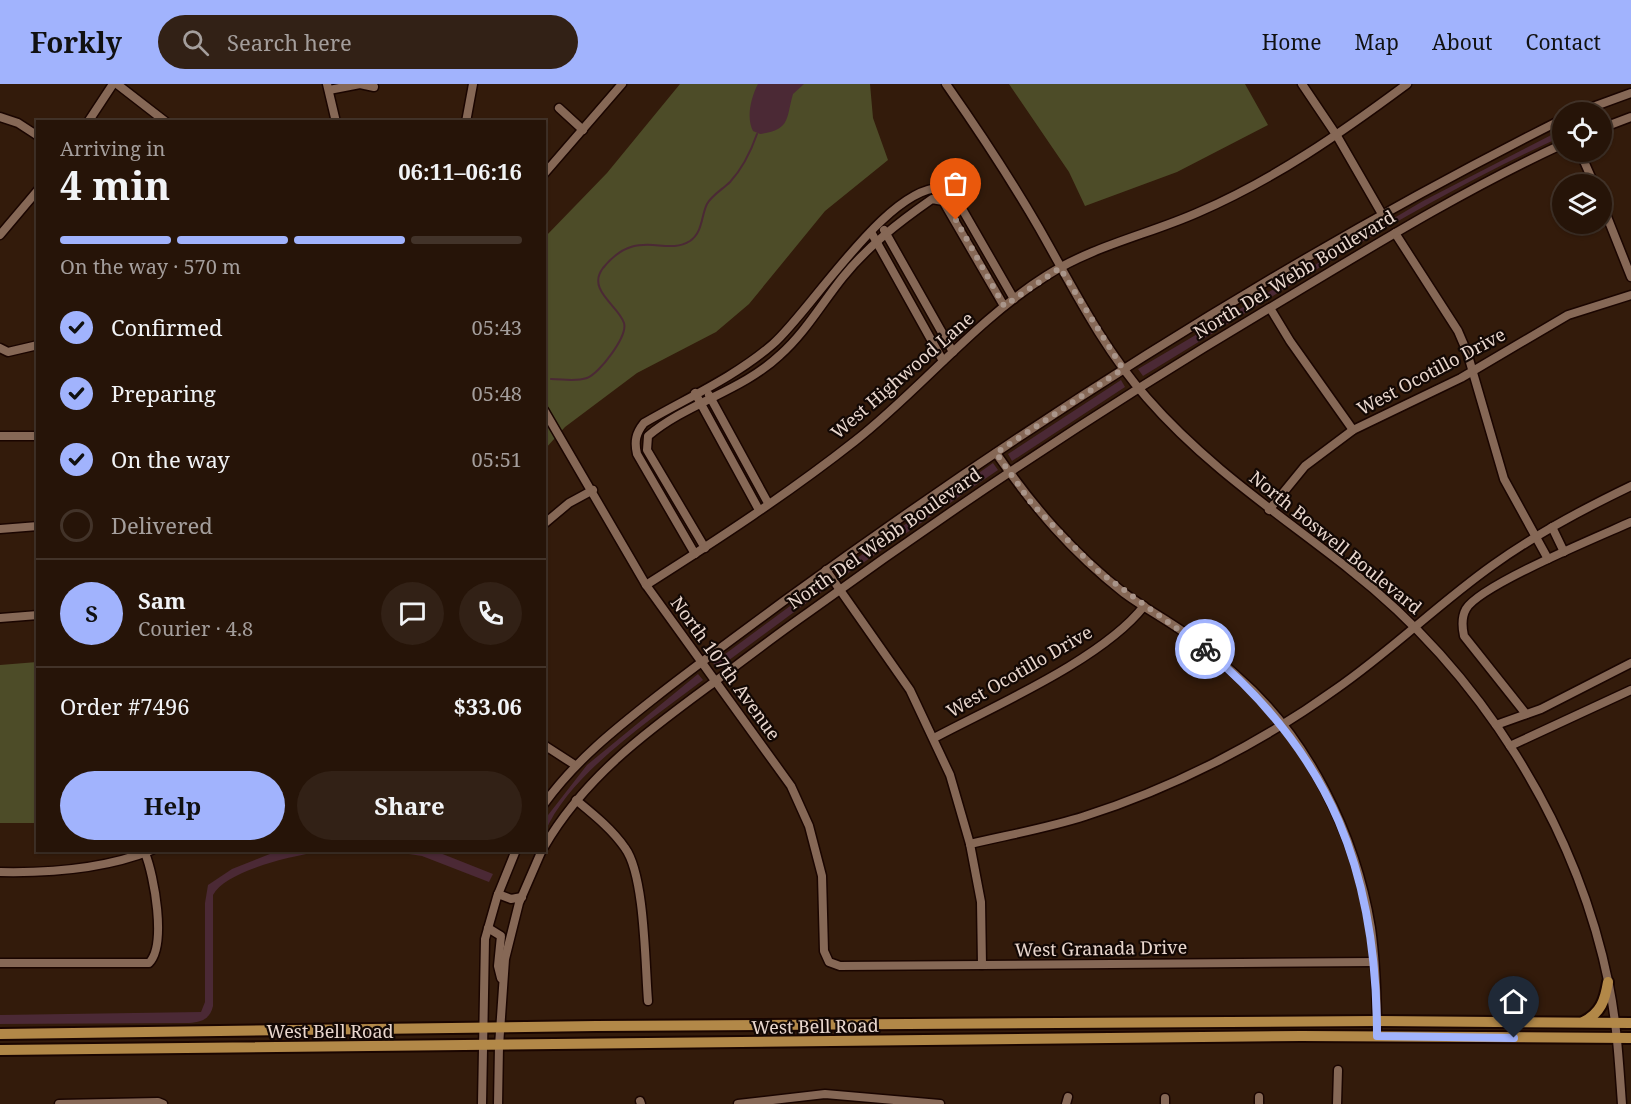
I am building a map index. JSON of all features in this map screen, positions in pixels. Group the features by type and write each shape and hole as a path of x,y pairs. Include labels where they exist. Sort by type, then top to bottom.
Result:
{"main road":[{"path":"1582,1023 1599,1011 1605,998 1608,982"},
{"name":"West Bell Road","path":"0,1034 502,1027 1377,1021 1631,1023"},
{"path":"296,1030 296,1047"},
{"name":"West Bell Road","path":"0,1050 482,1047 1377,1036 1631,1038"}],"street":[{"path":"89,120 115,84 163,120"},
{"path":"336,120 328,87 360,84 374,87"},
{"path":"466,120 473,84"},
{"path":"546,172 622,84"},
{"name":"North Boswell Boulevard","path":"946,84 1025,204 1060,268 1123,369 1138,388 1204,457 1269,510 1350,569 1416,627 1475,696 1510,746 1547,811 1572,867 1591,918 1608,982 1615,1023 1622,1104"},
{"path":"1302,84 1337,136 1382,214"},
{"name":"West Highwood Lane","path":"646,585 705,548 855,441 1004,306 1060,268 1200,212 1266,178 1337,136 1407,84"},
{"path":"1606,102 1631,93"},
{"path":"559,108 583,130"},
{"path":"0,117 18,123 36,135"},
{"path":"1612,124 1631,117"},
{"name":"North Del Webb Boulevard","path":"546,801 575,765 615,728 700,661 826,570 996,453 1123,369 1382,214 1552,125"},
{"name":"North Del Webb Boulevard","path":"546,845 576,800 630,746 839,590 1009,471 1138,388 1395,233 1552,149"},
{"path":"695,554 647,472 635,445 639,430 644,423 746,365 775,342 793,324 846,256 918,193 928,188 945,188 961,207 1014,299"},
{"path":"0,235 36,192"},
{"path":"705,548 647,450 648,436 748,379 780,355 810,322 844,275 886,234 932,199 943,201 1004,306"},
{"path":"880,224 953,352"},
{"path":"1612,229 1631,277"},
{"path":"871,232 943,361"},
{"path":"1395,233 1450,314 1467,352 1504,479 1548,559"},
{"name":"West Ocotillo Drive","path":"1269,510 1305,466 1353,430 1473,371 1568,315 1631,295"},
{"path":"1270,308 1290,341 1353,430"},
{"path":"0,348 8,352 36,345"},
{"path":"706,388 768,502"},
{"path":"695,393 759,510"},
{"name":"North 107th Avenue","path":"546,414 593,490 646,585 791,786 809,826 822,876 824,951 829,962"},
{"path":"0,436 36,436"},
{"path":"996,453 1032,504 1065,540 1098,571 1144,606 1190,636 1239,677 1282,724 1318,781 1351,849 1367,908 1374,962 1377,1036"},
{"path":"970,844 1083,817 1122,803 1214,762 1282,724 1335,690 1479,576 1537,536 1631,486"},
{"path":"546,522 569,503 593,490"},
{"path":"1526,714 1464,636 1461,625 1466,609 1491,587 1631,522"},
{"path":"0,529 36,526"},
{"path":"1552,527 1564,552"},
{"path":"826,570 902,678 934,738 950,775 970,844 981,902 982,965"},
{"name":"West Ocotillo Drive","path":"934,738 1079,660 1133,620 1144,606"},
{"path":"0,618 36,615"},
{"path":"1496,725 1526,714 1631,663"},
{"path":"1510,746 1631,690"},
{"path":"546,746 575,765"},
{"path":"576,800 626,848 631,861 641,909 648,1001"},
{"path":"0,872 33,872 89,865 148,852 157,895 156,952 150,963 0,963"},
{"path":"482,1104 482,984 488,928 498,894 515,852"},
{"name":"North Del Webb Boulevard","path":"498,1104 502,984 511,929 542,852"},
{"path":"498,894 511,899 522,897"},
{"path":"488,928 501,936 498,966 502,984"},
{"name":"West Granada Drive","path":"829,962 840,966 1374,962"},
{"path":"1337,1104 1338,1070"},
{"path":"738,1104 825,1094 940,1104"},
{"path":"59,1104 158,1102 163,1104"}],"shaded area":[{"path":"680,84 870,84 873,118 888,160 825,211 749,304 716,332 637,373 565,427 546,448 546,236 607,173"},
{"path":"758,84 804,84 793,94 786,122 777,129 760,134 753,131 750,120 751,101"},
{"path":"1009,84 1245,84 1268,125 1177,172 1085,206 1069,172"},
{"path":"1552,135 1552,141 1402,219 1143,376 1138,369 1423,201"},
{"path":"1121,380 1125,387 1012,461 1008,454"},
{"path":"993,463 998,470 841,578 837,572"},
{"path":"824,581 828,587 717,669 713,663"},
{"path":"36,662 36,823 0,823 0,665"},
{"path":"698,674 703,680 614,748 593,768 557,810 546,830 546,818 587,765"},
{"path":"275,852 320,852 281,860 247,871 220,886 213,895 213,1006 205,1019 189,1023 0,1024 0,1015 201,1012 205,1002 205,903 208,885 232,869"},
{"path":"396,852 438,852 493,874 489,882 422,856"}],"waterway":[{"path":"551,379 587,378 598,370 612,354 622,337 624,323 601,291 598,283 603,268 615,255 627,248 639,245 680,245 690,241 700,229 707,204 738,171 757,134"}],"way so far":[{"path":"956,220 1004,306 1060,268 1123,369 996,453 1032,504 1098,571 1126,594 1205,649"}],"route":[{"path":"1205,649 1239,677 1282,724 1307,761 1351,849 1371,930 1376,980 1377,1036 1514,1038"}]}
